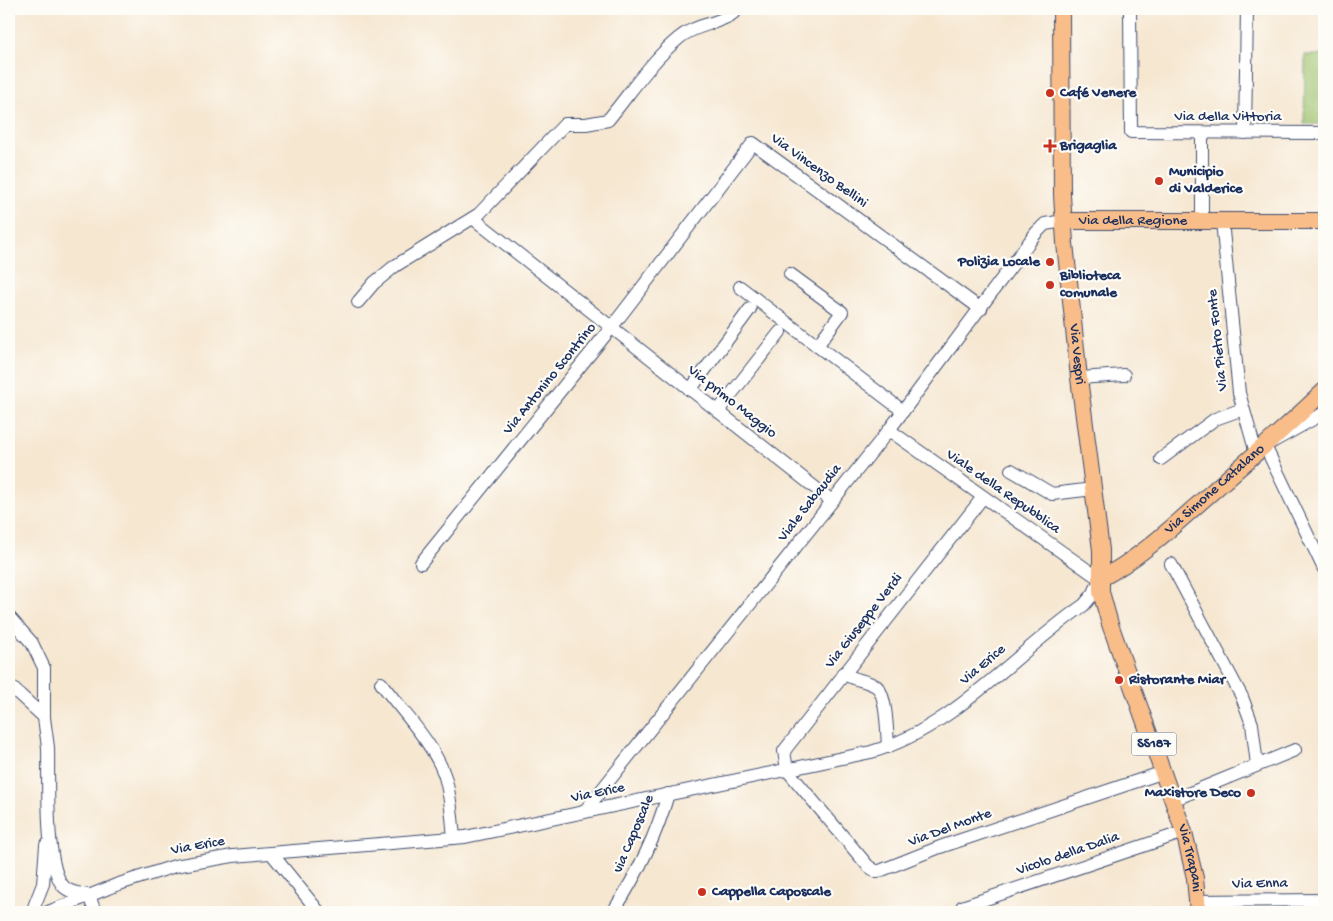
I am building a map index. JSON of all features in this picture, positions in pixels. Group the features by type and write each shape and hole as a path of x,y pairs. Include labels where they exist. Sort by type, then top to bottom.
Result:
{"main road":[{"name":"Via Vespri","path":"1061,9 1064,221 1079,378 1101,550 1100,579"},
{"name":"Via della Regione","path":"1064,221 1324,221"},
{"name":"Via Simone Catalano","path":"1100,579 1130,562 1261,449 1324,391"},
{"name":"Via Trapani","path":"1100,579 1106,610 1184,832 1195,878 1197,907"}],"street":[{"path":"358,302 374,283 395,266 474,219 565,124 586,124 608,120 638,80 680,37 700,27 719,22 738,9"},
{"name":"Via della Vittoria","path":"1130,9 1131,132 1324,133"},
{"path":"1245,133 1247,9"},
{"name":"Via della Regione","path":"1202,133 1202,221"},
{"name":"Via Vincenzo Bellini","path":"612,328 754,143 981,309"},
{"name":"Via Antonino Scontrino","path":"421,563 612,328 474,219"},
{"name":"Viale Sabaudia","path":"584,812 889,430 1036,233 1045,224 1064,221"},
{"name":"Via Pietro Fonte","path":"1222,221 1243,409 1261,449 1324,569"},
{"path":"790,274 842,312 817,346"},
{"path":"740,287 903,412"},
{"path":"690,390 750,309"},
{"name":"Via primo Maggio","path":"612,328 832,501"},
{"path":"718,411 780,332"},
{"path":"1079,378 1124,375"},
{"path":"1161,459 1215,419 1243,409"},
{"path":"1261,449 1324,413"},
{"name":"Viale della Repubblica","path":"889,430 1100,579"},
{"path":"1011,470 1052,494 1093,489"},
{"name":"Via Giuseppe Verdi","path":"787,770 784,751 983,497"},
{"path":"1171,564 1242,697 1252,724 1257,766"},
{"name":"Via Erice","path":"48,912 90,895 175,866 233,856 454,838 522,827 888,747 918,734 957,707 1084,605 1094,593 1100,579"},
{"path":"1084,605 1106,610"},
{"path":"9,617 32,643 44,668 44,717 48,746 50,823 53,859 58,878 61,906"},
{"path":"843,674 876,686 883,694 888,747"},
{"path":"25,697 44,680"},
{"path":"381,683 430,747 444,774 451,799 454,838"},
{"path":"9,685 25,697 44,717"},
{"path":"1173,800 1295,750"},
{"name":"Via Del Monte","path":"787,770 868,866 877,872 940,847 1164,772"},
{"name":"via Caposcale","path":"613,912 643,862 668,794"},
{"path":"32,912 43,884 50,823"},
{"name":"Vicolo della Dalia","path":"962,908 1184,832"},
{"path":"272,854 319,912"},
{"path":"58,878 64,887 74,892 90,895 96,912"},
{"path":"43,884 51,900 61,906"},
{"name":"Via Enna","path":"1197,907 1324,900"}],"green space":[{"path":"1305,55 1324,55 1324,124 1304,124"}],"place":[{"name":"Café Venere","path":"1050,93"},
{"name":"Brigaglia","path":"1050,146"},
{"name":"Municipio di Valderice","path":"1159,181"},
{"name":"Polizia Locale","path":"1050,262"},
{"name":"Biblioteca comunale","path":"1050,285"},
{"name":"Ristorante Miar","path":"1119,680"},
{"name":"Maxistore Deco","path":"1251,793"},
{"name":"Cappella Caposcale","path":"702,892"}]}
